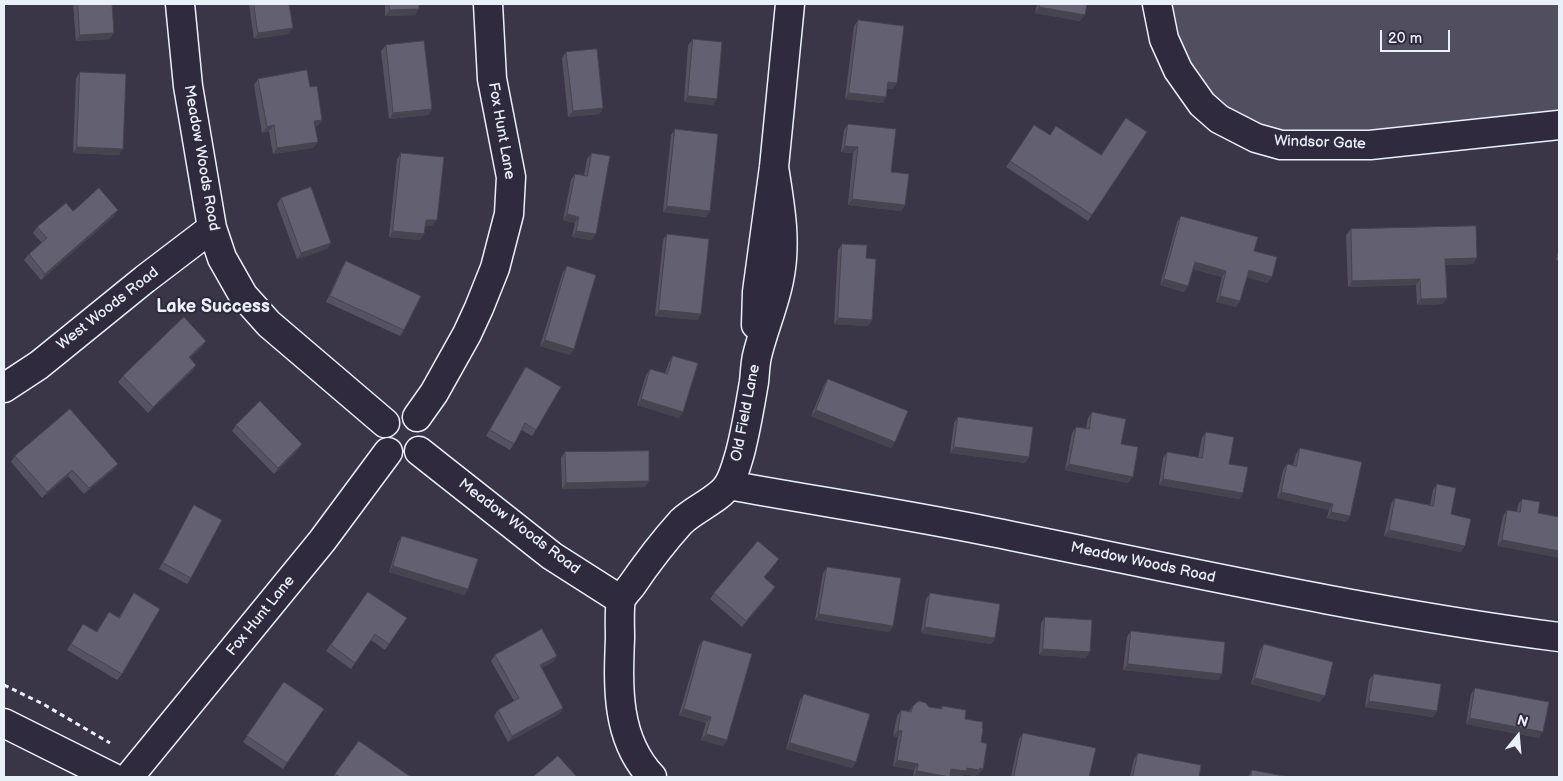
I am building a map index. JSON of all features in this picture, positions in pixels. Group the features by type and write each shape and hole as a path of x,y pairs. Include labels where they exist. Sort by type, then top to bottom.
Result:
{"street":[{"name":"Meadow Woods Road","path":"180,4 188,86 212,228 222,258 244,295 269,324 384,423"},
{"name":"Fox Hunt Lane","path":"417,417 434,394 467,334 495,268 510,214 511,177 492,79 488,4"},
{"name":"Old Field Lane","path":"621,600 648,561 682,521 723,491 728,485 737,463 744,438 757,356 756,300 774,167 790,4"},
{"name":"Windsor Gate","path":"1157,4 1164,39 1178,70 1202,104 1219,119 1256,138 1280,145 1370,145 1559,125"},
{"name":"West Woods Road","path":"4,388 38,364 212,228"},
{"path":"396,414 411,414 417,417 422,423 426,437 420,451 408,458 401,458 388,452 380,435 384,423 396,414"},
{"name":"Meadow Woods Road","path":"420,451 552,556 621,600"},
{"name":"Fox Hunt Lane","path":"129,777 322,541 388,452"},
{"name":"Meadow Woods Road","path":"728,485 981,530 1362,606 1559,637"},
{"path":"621,600 619,668 621,710 631,746 652,777"},
{"path":"4,723 112,777"}],"path":[{"path":"4,685 43,704 110,743"}],"shaded area":[{"path":"1157,4 1559,4 1559,125 1281,145 1219,119"}],"building":[{"path":"78,4 112,4 114,33 80,35"},
{"path":"254,4 289,4 293,28 258,33"},
{"path":"389,4 419,4 419,9 390,10"},
{"path":"1040,4 1087,4 1085,15 1039,7"},
{"path":"858,20 904,26 897,83 888,82 886,97 849,93"},
{"path":"693,39 722,42 717,99 688,96"},
{"path":"424,41 432,109 393,113 386,45"},
{"path":"597,49 603,108 573,111 566,52"},
{"path":"307,70 310,87 317,86 322,120 314,121 318,142 277,148 274,125 267,127 258,79"},
{"path":"80,72 126,74 123,149 77,147"},
{"path":"1126,118 1147,132 1092,215 1010,161 1034,125 1050,135 1056,126 1101,155"},
{"path":"848,124 896,129 891,172 909,174 905,205 852,199 858,147 845,146"},
{"path":"675,129 718,134 710,211 667,206"},
{"path":"401,153 444,157 437,220 426,220 424,234 393,231"},
{"path":"592,153 610,156 596,234 576,231 579,217 567,214 575,174 587,176"},
{"path":"311,187 331,243 301,253 281,198"},
{"path":"99,188 118,210 45,274 29,254 47,238 37,227 66,203 73,211"},
{"path":"1181,216 1258,237 1254,251 1277,257 1272,277 1249,270 1240,301 1220,296 1226,271 1195,262 1188,286 1164,279"},
{"path":"1476,226 1477,258 1445,259 1447,298 1421,299 1420,279 1352,281 1351,229"},
{"path":"667,234 709,239 701,314 659,310"},
{"path":"842,244 867,245 866,258 876,259 872,320 838,318"},
{"path":"346,261 421,296 404,330 330,296"},
{"path":"567,266 596,275 574,349 545,340"},
{"path":"184,317 206,341 189,357 196,365 153,407 123,376"},
{"path":"673,356 698,363 683,412 641,399 650,369 667,374"},
{"path":"526,367 561,387 536,430 525,423 514,444 490,430"},
{"path":"828,379 908,411 895,442 816,410"},
{"path":"260,401 302,444 278,468 236,425"},
{"path":"70,409 118,464 89,488 72,470 47,492 15,456"},
{"path":"1092,412 1126,419 1121,444 1138,447 1133,477 1069,464 1076,427 1089,429"},
{"path":"958,417 1033,427 1029,457 954,447"},
{"path":"1206,432 1234,437 1229,464 1248,467 1243,493 1163,479 1167,452 1202,458"},
{"path":"1300,448 1362,462 1350,516 1331,512 1333,504 1281,492 1287,464 1296,466"},
{"path":"649,451 649,481 566,483 565,452"},
{"path":"1437,484 1456,488 1451,514 1471,519 1465,546 1389,530 1395,498 1433,506"},
{"path":"1522,499 1540,502 1538,513 1559,517 1559,551 1502,540 1507,510 1520,512"},
{"path":"194,505 222,520 191,578 163,563"},
{"path":"402,536 478,559 468,589 393,566"},
{"path":"758,541 779,559 764,577 775,587 746,621 714,593"},
{"path":"827,567 901,578 893,626 819,614"},
{"path":"368,592 407,618 389,644 375,634 355,663 331,645"},
{"path":"134,593 160,609 122,674 71,644 83,624 97,632 109,612 119,618"},
{"path":"930,593 1000,604 995,638 925,627"},
{"path":"1045,617 1092,620 1090,652 1043,649"},
{"path":"542,629 557,656 540,665 563,708 512,736 498,710 519,698 495,655"},
{"path":"1131,631 1225,642 1222,674 1128,664"},
{"path":"703,640 752,654 727,740 706,734 711,717 684,709"},
{"path":"1264,644 1333,662 1325,696 1255,678"},
{"path":"1374,674 1441,684 1437,711 1369,701"},
{"path":"284,682 324,709 287,763 247,736"},
{"path":"1475,688 1549,702 1543,732 1470,718"},
{"path":"804,694 870,714 856,762 790,743"},
{"path":"919,701 926,703 929,707 942,709 942,706 966,710 965,719 983,722 981,742 987,744 983,769 967,768 966,771 951,769 950,777 917,771 918,764 897,760 902,731 898,730 901,710 911,712 913,706"},
{"path":"1023,733 1096,748 1089,777 1014,777"},
{"path":"359,741 411,777 340,777 335,774"},
{"path":"1138,753 1201,765 1199,777 1133,777"},
{"path":"558,756 577,777 533,777"},
{"path":"1252,770 1289,777 1251,777"}],"district":[{"name":"Lake Success","path":"213,307"}]}
